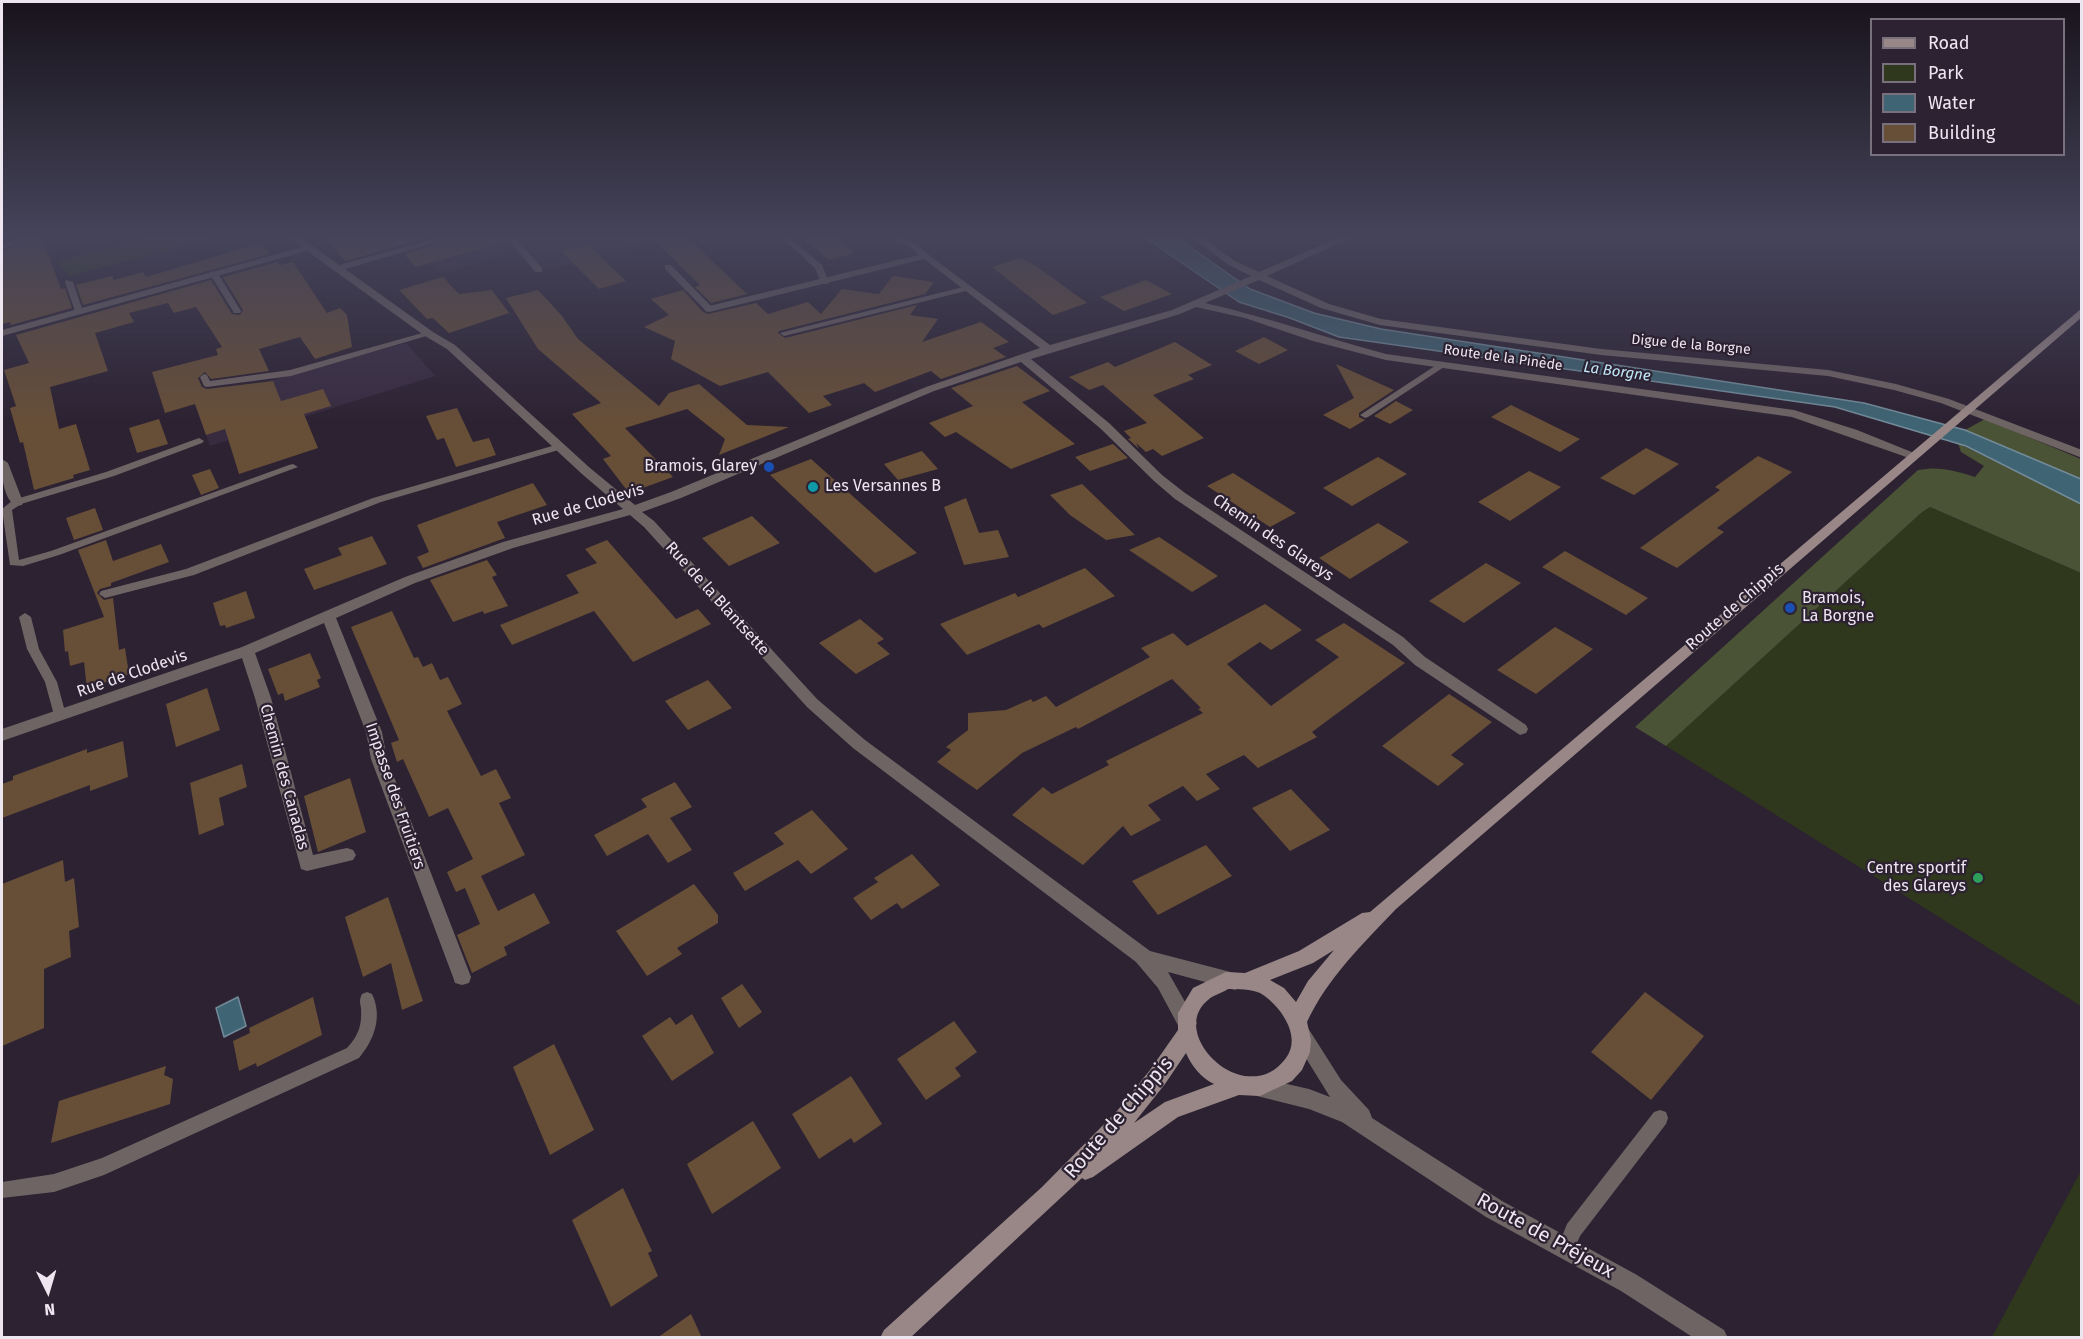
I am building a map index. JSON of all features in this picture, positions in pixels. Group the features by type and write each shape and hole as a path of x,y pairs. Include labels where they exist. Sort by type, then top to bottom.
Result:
{"street":[{"path":"2,333 119,299"},
{"name":"Rue de la Blantsette","path":"382,299 451,347 560,447 634,510 813,703 851,737 1143,957 1165,982 1187,1029"},
{"path":"709,309 750,299"},
{"path":"982,299 1048,349"},
{"name":"Rue de Clodevis","path":"2,735 247,651 410,580 508,545 634,510 728,475 930,389 1022,357 1149,321 1207,299"},
{"name":"Digue de la Borgne","path":"1309,299 1380,322 1601,352 1806,369 1854,378 1945,401 2082,454"},
{"name":"Route de la Pinède","path":"1197,304 1248,316 1345,347 1441,365 1794,414 1913,455"},
{"name":"Route de Chippis","path":"1046,1198 1172,1109 1245,1086 1278,1080 1291,1069 1300,1052 1299,1027 1306,999 1324,974 1390,904 2082,311"},
{"name":"Chemin des Glareys","path":"1022,357 1105,426 1158,478 1172,487 1180,496 1398,641 1420,661 1520,729"},
{"path":"2,463 17,502"},
{"name":"Impasse des Fruitiers","path":"328,616 374,732 379,759 412,852 440,916 462,977"},
{"name":"Chemin des Canadas","path":"247,651 262,698 306,864 347,855"},
{"name":"Route de Chippis","path":"892,1338 1046,1198 1144,1096 1187,1029 1191,1008 1200,994 1216,984 1240,981 1294,963 1326,946 1390,904"},
{"name":"Rue de la Blantsette","path":"1143,957 1240,981"},
{"path":"1240,981 1265,987 1282,999 1299,1027"},
{"name":"Route de Préjeux","path":"1299,1027 1334,1087 1377,1132"},
{"name":"Route de Chippis","path":"1187,1029 1191,1048 1201,1064 1215,1076 1245,1086"},
{"name":"Route de Préjeux","path":"1245,1086 1324,1104 1377,1132 1467,1193 1629,1283 1716,1338"}],"lane":[{"path":"76,299 80,310"},
{"path":"230,299 237,311"},
{"path":"700,299 709,309"},
{"path":"784,333 920,299"},
{"path":"204,377 207,384 291,373 429,334"},
{"path":"1365,414 1441,365"},
{"path":"199,441 110,474 17,502 7,509 14,563 23,563 197,504 293,468"},
{"path":"105,594 190,572 377,501 560,447"},
{"path":"25,617 33,649 51,682 60,715"},
{"path":"2,1190 54,1183 104,1166 352,1053 366,1038 370,1018 367,999"},
{"path":"1566,1248 1573,1230 1660,1118"}],"shaded area":[{"path":"406,343 435,376 210,446 194,402"}],"green space":[{"path":"1985,419 2081,459 2081,479 1965,430"},
{"path":"1958,443 2081,504 2081,573 1930,507 1666,746 1635,727 1918,470 1946,469 1975,477 1984,466 1961,452"},
{"name":"Centre sportif des Glareys","path":"1930,507 2081,573 2081,1006 1666,746"},
{"path":"2081,1171 2081,1337 1992,1337"}],"water":[{"name":"La Borgne","path":"1235,299 1278,299 1314,313 1381,329 1864,403 1965,430 2081,479 2081,504 1966,446 1835,407 1339,337"},
{"path":"238,997 246,1026 224,1037 216,1008"}],"building":[{"path":"2,299 69,299 72,308 11,325 10,322 2,324"},
{"path":"81,299 103,299 83,305"},
{"path":"142,299 223,299 232,314 240,315 243,310 237,299 318,299 327,313 340,308 347,315 352,347 315,359 300,337 259,349 269,371 211,379 205,372 198,378 202,387 207,389 273,381 281,401 323,389 331,406 304,414 318,448 239,474 225,429 206,435 195,404 165,413 152,372 218,355 216,349 222,347 196,307 174,313 168,303 129,313 134,322 95,333 108,371 50,387 59,429 76,424 90,470 73,475 74,478 34,490 23,442 20,443 10,408 16,406 4,370 29,363 16,335"},
{"path":"408,299 499,299 509,313 449,333 433,318 427,319"},
{"path":"507,299 547,299 578,339 659,406 669,393 699,384 747,425 789,427 719,455 725,439 687,409 625,428 673,477 629,493 603,459 611,456 572,414 601,403 538,349"},
{"path":"652,299 692,299 703,312 708,314 756,303 768,314 808,302 821,314 833,299 903,299 778,333 785,338 917,305 910,315 938,319 922,342 981,322 1009,342 993,348 1006,357 941,379 931,371 875,392 864,383 823,396 832,405 809,413 768,372 720,386 671,359 675,341 644,327 669,315"},
{"path":"707,299 725,299 711,303"},
{"path":"1033,299 1082,299 1087,303 1053,315"},
{"path":"1104,299 1157,299 1124,311"},
{"path":"1264,337 1288,350 1259,364 1235,351"},
{"path":"1175,342 1212,365 1188,375 1194,379 1153,395 1204,438 1162,456 1153,449 1146,452 1136,443 1139,449 1128,439 1131,438 1124,431 1147,423 1103,385 1089,390 1069,377 1108,362 1115,367"},
{"path":"1336,364 1394,390 1359,413 1359,417 1365,420 1350,429 1323,415 1354,398"},
{"path":"1017,366 1050,391 1022,402 1075,444 1011,469 956,432 945,437 929,423 973,406 951,388"},
{"path":"1396,401 1413,410 1390,424 1374,416"},
{"path":"1511,405 1580,439 1560,452 1491,417"},
{"path":"457,408 473,442 489,438 496,455 456,467 444,438 437,440 426,416"},
{"path":"159,419 168,444 137,453 129,428"},
{"path":"1113,444 1128,458 1090,471 1075,457"},
{"path":"1646,448 1679,464 1634,495 1600,478"},
{"path":"922,451 938,469 898,480 884,464"},
{"path":"1758,456 1792,472 1717,528 1724,532 1677,568 1640,548 1720,490 1715,487"},
{"path":"1378,457 1407,474 1352,506 1323,488"},
{"path":"811,459 917,553 875,573 770,475"},
{"path":"210,469 219,488 201,495 192,475"},
{"path":"1529,471 1561,487 1510,521 1478,502"},
{"path":"1233,473 1296,513 1270,527 1207,486"},
{"path":"533,483 547,505 497,522 505,538 423,568 417,557 429,552 417,525"},
{"path":"1082,484 1135,535 1106,540 1070,515 1050,495"},
{"path":"966,498 979,533 998,530 1009,557 964,565 944,507"},
{"path":"95,508 103,530 74,540 66,518"},
{"path":"752,516 780,543 729,566 702,538"},
{"path":"1378,523 1409,542 1350,579 1319,558"},
{"path":"372,536 387,564 314,590 304,569 342,555 338,548"},
{"path":"1159,537 1218,576 1192,592 1129,550"},
{"path":"106,540 113,561 161,544 169,562 111,583 111,586 100,589 97,593 104,600 113,598 119,650 125,648 129,674 87,689 84,662 70,666 68,651 65,652 63,630 104,617 78,550"},
{"path":"607,540 676,619 698,609 711,624 633,662 594,611 512,645 500,625 579,593 566,575 597,563 585,549"},
{"path":"1565,551 1648,598 1626,615 1542,567"},
{"path":"487,560 497,575 492,577 508,606 484,614 483,611 453,622 430,580"},
{"path":"1486,563 1521,583 1464,623 1429,601"},
{"path":"1085,568 1115,596 1043,628 1039,624 967,655 940,624 1015,593 1018,597"},
{"path":"246,591 255,618 226,628 225,625 220,626 213,603"},
{"path":"1265,604 1302,630 1271,650 1260,642 1227,664 1271,706 1339,657 1315,640 1344,623 1405,663 1312,732 1317,737 1258,768 1244,755 1206,774 1220,789 1197,801 1183,786 1148,805 1161,820 1131,836 1123,826 1083,865 1012,815 1043,787 1052,794 1109,765 1106,761 1203,713 1198,709 1201,708 1172,679 1078,729 1076,727 1022,753 977,790 937,762 951,750 946,747 968,730 968,713 1006,710 1031,699 1033,702 1046,696 1056,707 1150,657 1141,648 1173,633 1187,646"},
{"path":"392,611 414,658 418,657 423,667 432,663 440,680 448,677 462,704 447,711 481,776 496,769 511,798 499,803 525,855 481,876 498,911 534,893 550,923 504,947 507,955 472,973 457,935 480,924 465,888 456,892 447,872 473,859 448,808 429,817 403,759 397,762 391,743 399,740 351,627"},
{"path":"860,619 884,639 877,643 890,654 856,674 819,643"},
{"path":"1555,627 1593,649 1536,694 1497,670"},
{"path":"310,653 321,678 317,680 320,687 285,701 283,693 278,695 268,669"},
{"path":"708,680 732,708 688,730 665,701"},
{"path":"207,688 220,730 176,747 166,704"},
{"path":"1449,694 1492,722 1451,755 1464,764 1438,786 1382,746"},
{"path":"123,741 128,777 90,791 90,785 2,818 2,784 13,780 13,776 87,749 87,753"},
{"path":"242,764 247,787 219,798 224,825 199,835 190,783"},
{"path":"350,778 366,832 318,852 304,796"},
{"path":"675,782 692,807 670,818 692,850 668,863 648,834 607,856 594,835 647,807 641,799"},
{"path":"1291,789 1330,830 1290,851 1252,808"},
{"path":"812,810 848,849 811,874 798,860 745,891 733,873 784,844 774,833"},
{"path":"1206,845 1232,876 1158,915 1132,881"},
{"path":"912,854 940,885 902,909 897,903 871,920 853,898 878,882 874,878"},
{"path":"63,860 65,882 74,878 79,927 69,931 71,957 44,969 44,1028 2,1046 2,884"},
{"path":"694,884 718,915 718,923 677,948 682,954 647,976 616,931"},
{"path":"388,897 423,1001 402,1010 391,963 363,977 345,917"},
{"path":"742,984 762,1012 739,1028 721,998"},
{"path":"1645,992 1704,1036 1651,1100 1591,1052"},
{"path":"313,997 322,1035 257,1067 256,1063 239,1071 233,1041 250,1033 249,1028"},
{"path":"692,1014 714,1053 672,1081 642,1036 670,1017 676,1025"},
{"path":"954,1021 977,1052 955,1068 961,1076 926,1100 897,1059"},
{"path":"554,1044 594,1130 550,1155 513,1067"},
{"path":"166,1066 164,1075 173,1079 170,1104 51,1143 59,1101"},
{"path":"851,1076 882,1124 854,1143 851,1138 819,1159 792,1114"},
{"path":"753,1121 781,1168 712,1214 687,1164"},
{"path":"623,1188 652,1251 648,1253 658,1276 611,1307 572,1220"},
{"path":"691,1314 702,1338 657,1338"}],"place":[{"name":"Bramois, Glarey","path":"769,467"},
{"name":"Les Versannes B","path":"813,487"},
{"name":"Bramois, La Borgne","path":"1790,608"},
{"name":"Centre sportif des Glareys","path":"1978,878"}]}
